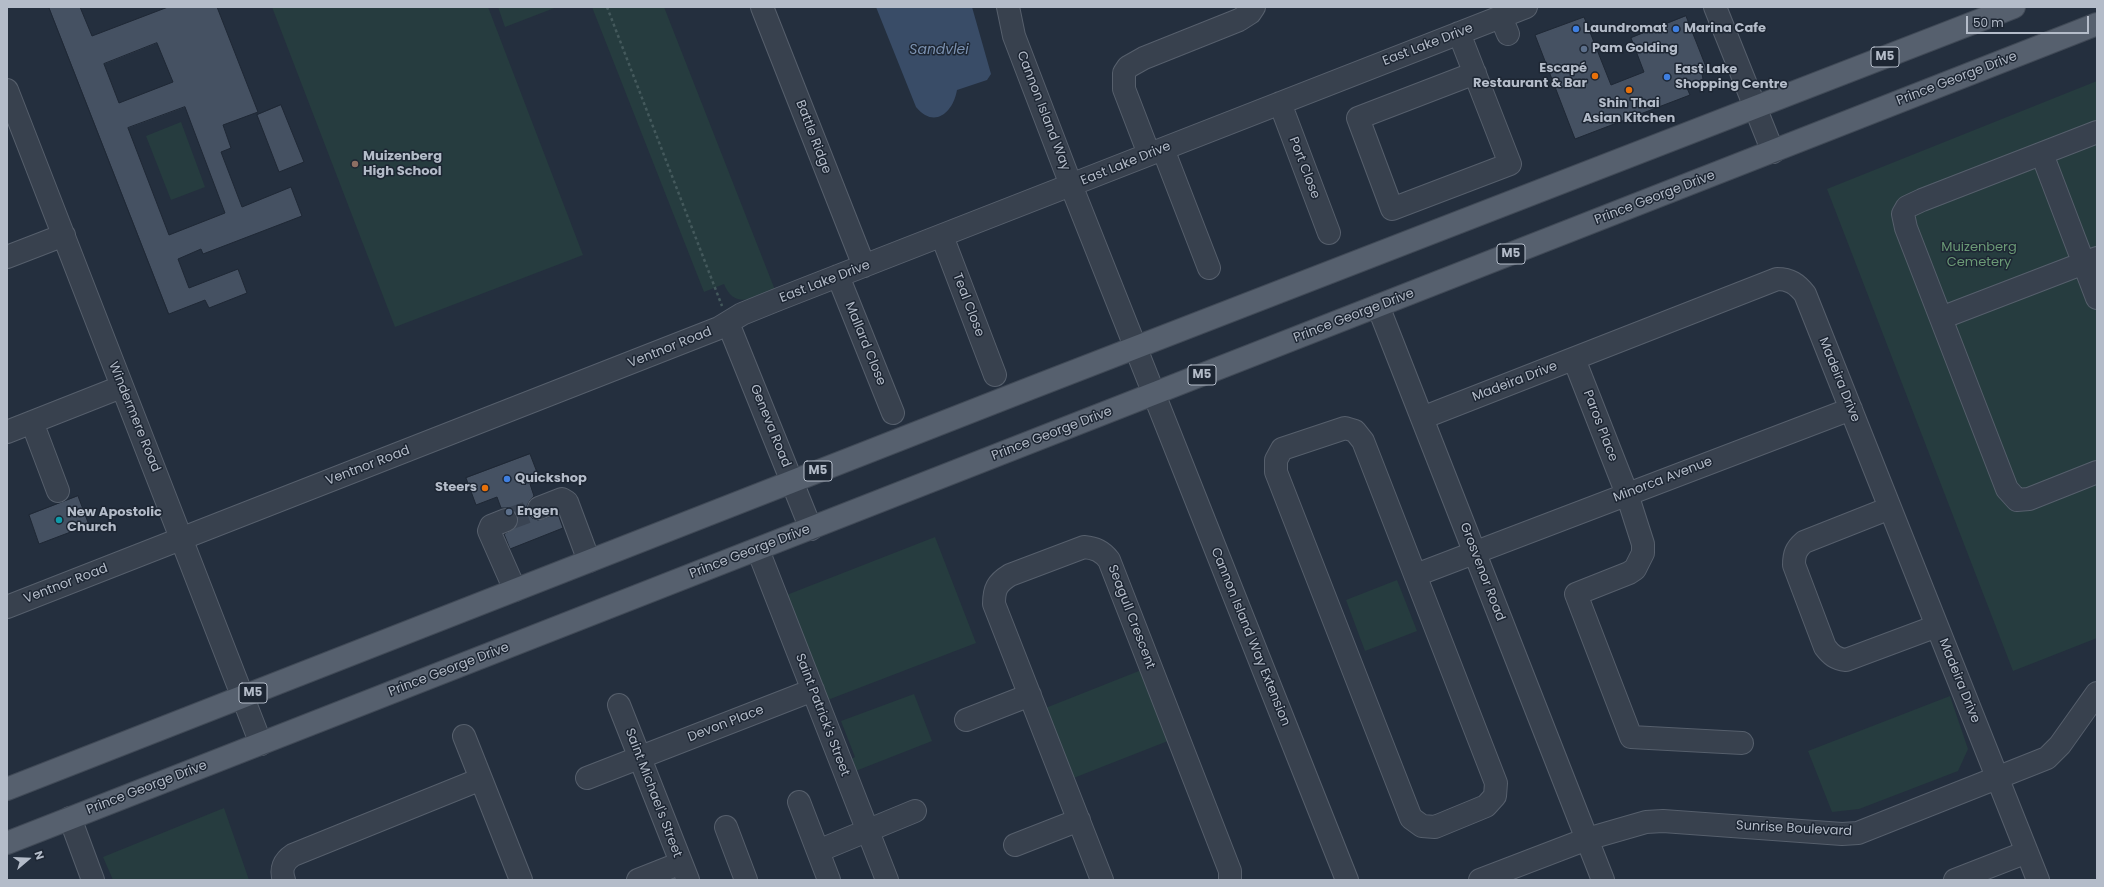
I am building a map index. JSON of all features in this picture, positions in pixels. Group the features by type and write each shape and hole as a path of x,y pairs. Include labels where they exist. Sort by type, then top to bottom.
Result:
{"main road":[{"name":"M5","path":"7,789 2014,7"},
{"name":"Prince George Drive","path":"7,843 758,550 2097,24"}],"street":[{"name":"Battle Ridge","path":"762,7 864,266"},
{"name":"Cannon Island Way","path":"1008,7 1014,36 1154,394"},
{"path":"1209,268 1156,152 1124,89 1124,73 1128,67 1144,58 1239,20 1250,13 1254,7"},
{"path":"1715,7 1773,152"},
{"name":"East Lake Drive","path":"728,323 742,314 838,276 1459,33 1514,15"},
{"path":"1459,33 1475,73 1510,164 1392,209 1358,118 1475,73"},
{"name":"Windermere Road","path":"7,90 64,235 121,387 244,696 261,744"},
{"name":"Port Close","path":"1280,103 1329,233"},
{"path":"2097,132 1922,200 1904,210 1903,218 2007,489 2013,497 2017,500 2029,499 2097,472"},
{"path":"2042,154 2090,260 2097,298"},
{"path":"7,257 64,235"},
{"name":"Teal Close","path":"942,236 995,375"},
{"path":"1941,318 2090,260"},
{"name":"Mallard Close","path":"838,276 893,413"},
{"name":"Madeira Drive","path":"1422,418 1777,279 1785,279 1796,284 1805,294 2038,880"},
{"name":"Grosvenor Road","path":"1378,306 1603,880"},
{"name":"Geneva Road","path":"728,323 811,529"},
{"name":"Ventnor Road","path":"7,607 728,323"},
{"name":"Paros Place","path":"1574,359 1626,494 1643,544 1641,560 1629,573 1576,594 1631,737 1742,743"},
{"path":"7,432 121,387"},
{"name":"Cannon Island Way Extension","path":"1154,394 1347,880"},
{"name":"Minorca Avenue","path":"1416,575 1851,409"},
{"path":"32,422 58,492"},
{"path":"1345,428 1355,431 1363,441 1416,575 1497,790 1493,800 1486,806 1435,827 1429,827 1416,823 1411,818 1276,472 1276,460 1282,450 1339,429 1345,428"},
{"path":"539,508 562,499 567,502 589,561"},
{"path":"1890,508 1804,542 1797,548 1794,556 1794,565 1825,647 1830,654 1837,659 1846,660 1937,626"},
{"path":"506,520 491,526 489,531 515,590"},
{"name":"Seagull Crescent","path":"1102,880 994,604 994,591 1000,581 1010,575 1084,547 1093,548 1104,553 1109,560 1227,864 1230,880"},
{"name":"Saint Patrick's Street","path":"758,550 887,880"},
{"name":"Devon Place","path":"587,778 813,690"},
{"name":"Sunrise Boulevard","path":"1480,880 1587,839 1646,822 1663,821 1846,834 1858,833 2040,761 2052,754 2097,694"},
{"path":"966,720 1030,695"},
{"name":"Saint Michael's Street","path":"619,705 684,872"},
{"path":"464,736 521,880"},
{"path":"284,880 282,869 286,859 293,855 481,779"},
{"path":"799,802 829,880"},
{"path":"818,851 915,811"},
{"path":"70,818 93,880"},
{"path":"1014,845 1079,820"},
{"path":"726,827 746,880"},
{"path":"1955,880 2027,852"},
{"path":"638,880 684,872"}],"path":[{"path":"607,7 708,267 728,323"}],"green space":[{"path":"272,7 488,7 583,255 395,327"},
{"path":"498,7 557,7 505,27"},
{"path":"592,7 664,7 775,290 746,300 734,297 728,292 724,284 704,292"},
{"name":"Muizenberg Cemetery","path":"2097,81 2097,638 2013,671 1827,189"},
{"path":"181,122 205,187 171,200 146,136"},
{"path":"935,537 976,643 825,701 784,596"},
{"path":"1397,580 1417,631 1365,651 1346,600"},
{"path":"1144,669 1173,739 1071,779 1043,709"},
{"path":"914,694 932,741 853,772 849,760 855,757 841,721"},
{"path":"1950,696 1968,749 1958,771 1859,809 1832,812 1808,751"},
{"path":"224,808 249,880 113,880 103,857"}],"water":[{"name":"Sandvlei","path":"876,7 972,7 991,74 987,80 957,90 951,105 942,115 929,117 923,114 916,107"}],"building":[{"path":"49,7 80,7 92,36 168,7 217,7 258,112 223,125 231,148 221,152 242,207 291,187 302,216 203,254 201,249 178,259 189,288 238,269 247,293 209,308 205,300 169,314","holes":["157,43 173,82 119,103 104,64","185,107 225,213 169,235 128,128"]},
{"name":"East Lake Shopping Centre","path":"1686,16 1708,72 1702,74 1703,79 1697,82 1698,84 1687,88 1690,95 1575,139 1535,35 1584,17 1611,85 1644,72 1631,38"},
{"path":"281,105 304,162 279,172 257,115"},
{"path":"530,454 540,480 530,484 534,496 527,506 528,513 532,518 538,520 558,514 563,528 510,549 504,534 516,527 518,521 517,515 508,508 501,508 497,497 476,505 466,478"},
{"name":"New Apostolic Church","path":"78,496 89,525 39,544 29,515"}],"tunnel":[{"path":"506,520 539,508"}],"place":[{"name":"Laundromat","path":"1576,29"},
{"name":"Marina Cafe","path":"1676,29"},
{"name":"Pam Golding","path":"1584,49"},
{"name":"Escapé Restaurant & Bar","path":"1595,76"},
{"name":"East Lake Shopping Centre","path":"1667,77"},
{"name":"Shin Thai Asian Kitchen","path":"1629,90"},
{"name":"Muizenberg High School","path":"355,164"},
{"name":"Quickshop","path":"507,479"},
{"name":"Steers","path":"485,488"},
{"name":"Engen","path":"509,512"},
{"name":"New Apostolic Church","path":"59,520"}]}
